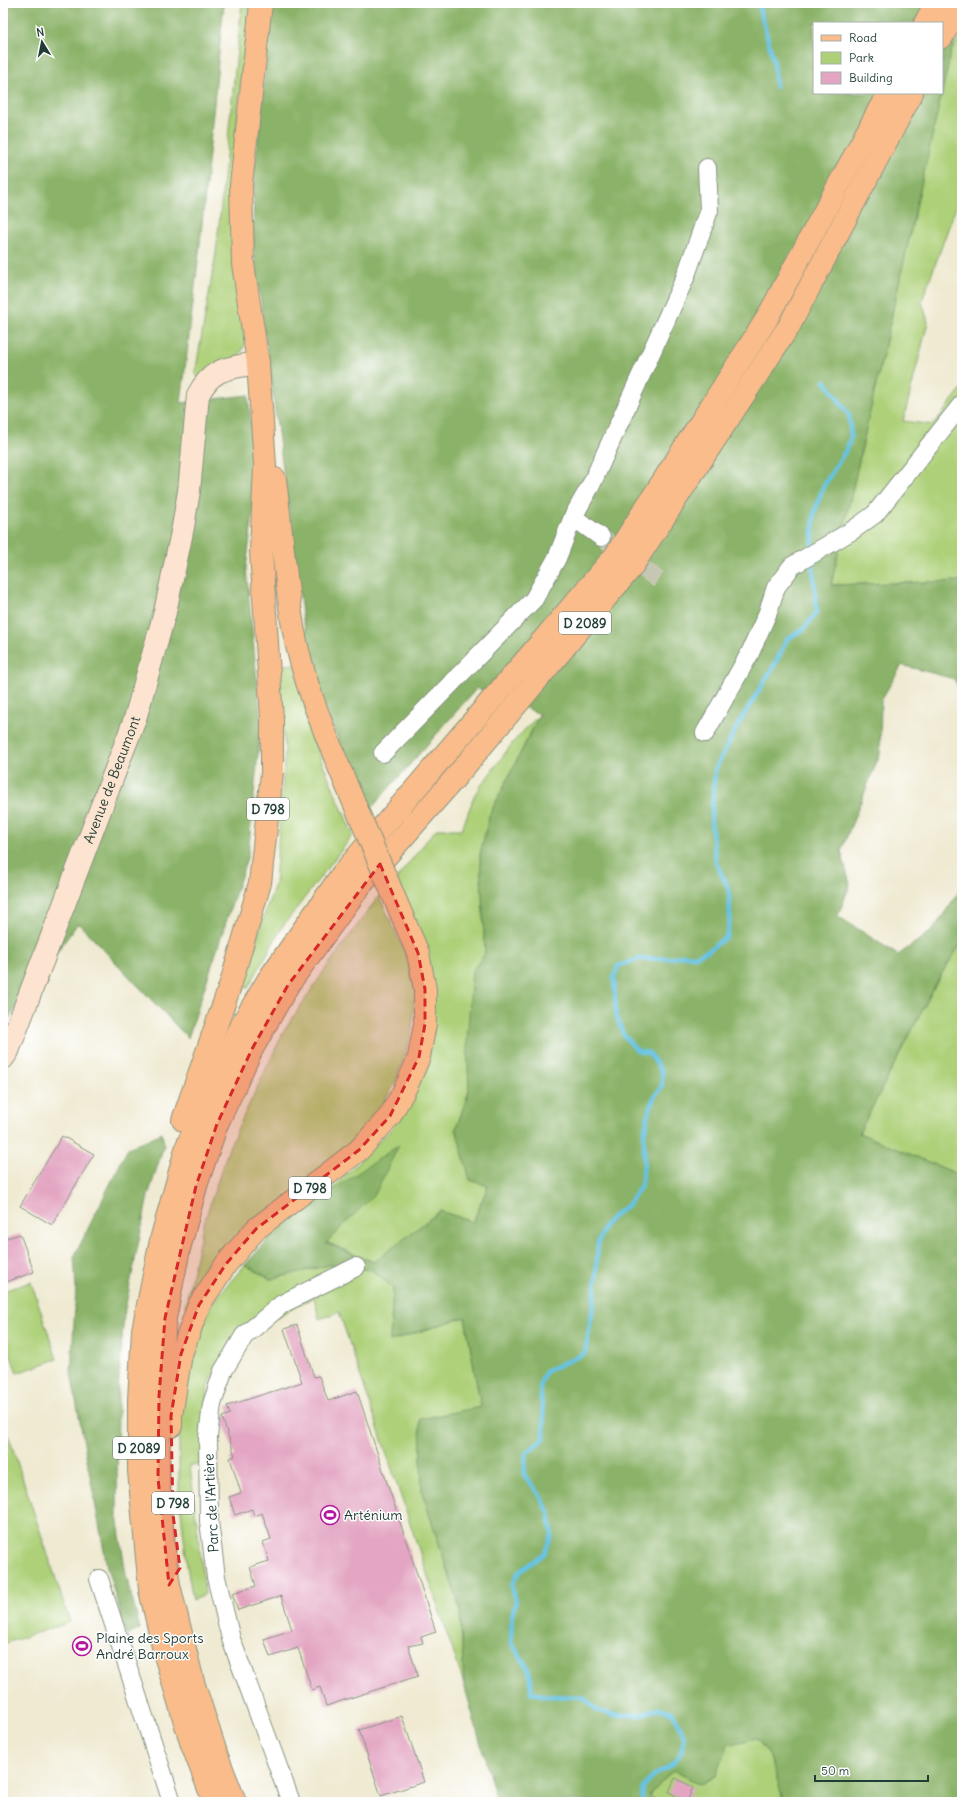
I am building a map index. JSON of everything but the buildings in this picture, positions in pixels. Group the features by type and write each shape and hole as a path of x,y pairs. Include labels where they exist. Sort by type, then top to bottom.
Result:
{"main road":[{"path":"258,363 243,264 241,185 261,3"},
{"path":"926,22 936,3"},
{"path":"943,35 960,3"},
{"name":"D 2089","path":"214,1802 191,1742 164,1655 150,1590 138,1472 139,1400 143,1330 160,1240 187,1146 238,1031 268,980 343,873 615,556 766,320 887,94"},
{"name":"D 2089","path":"235,1802 217,1756 193,1682 169,1585 163,1543 158,1478 159,1396 165,1318 179,1249 196,1186 217,1124 252,1049 288,985 360,886 454,779 631,568 788,326 911,94"},
{"name":"Avenue de Beaumont","path":"3,1058 8,1051 136,719 165,612 189,491 198,395 204,382 213,374 228,368 258,363"},
{"name":"D 798","path":"169,1585 180,1568 173,1515 171,1416 181,1354 200,1305 226,1264 256,1230 359,1150 390,1116 407,1085 419,1057 425,1024 424,990 418,953 320,721 303,669 294,628 265,397 258,363"},
{"name":"D 798","path":"160,1240 162,1187 175,1142 231,983 260,883 272,773 272,719 261,552 265,465 258,363"},
{"path":"164,1655 157,1673 197,1802"}],"street":[{"path":"383,753 534,599 557,558 573,517 592,483 685,278 709,210 707,168"},
{"path":"705,733 750,653 768,612 776,587 792,566 875,514 962,404"},
{"path":"573,517 601,537"},
{"name":"Parc de l'Artière","path":"290,1800 231,1639 216,1577 209,1521 209,1423 212,1404 223,1371 244,1336 282,1304 356,1267"},
{"path":"99,1579 172,1802"}],"highlighted area":[{"path":"380,864 418,953 425,989 425,1024 419,1057 390,1116 359,1150 256,1229 226,1264 199,1305 181,1354 171,1416 173,1515 180,1568 169,1585 158,1478 159,1396 165,1318 196,1186 217,1124 252,1049 288,985"}],"green space":[{"path":"3,3 224,3 200,244 181,403 248,395 257,483 246,568 261,722 248,855 188,1038 78,923 3,1026"},
{"path":"242,3 249,3 239,98 232,187 245,344 239,356 198,378 195,374 216,253"},
{"path":"273,3 962,3 962,19 951,52 943,88 943,22 813,22 813,94 942,94 831,585 962,581 962,693 954,679 902,665 881,700 880,754 841,851 850,884 838,916 898,955 933,930 962,887 962,942 940,976 859,1133 962,1176 962,1802 784,1802 769,1754 756,1738 728,1745 716,1776 700,1784 673,1770 649,1796 659,1802 497,1802 464,1684 460,1608 422,1492 420,1419 481,1407 465,1317 390,1341 393,1288 372,1270 329,1265 271,1279 245,1265 280,1226 399,1145 375,1194 326,1243 374,1262 440,1211 473,1222 488,1186 470,1180 456,1129 469,1091 467,1043 472,971 485,954 480,855 489,816 540,714 477,688 369,811 324,708 303,620 253,244 254,175"},
{"path":"962,33 962,160 957,204 922,301 928,322 903,421 933,425 962,388 962,581 831,585 942,94 943,94 943,88 951,52"},
{"path":"294,664 317,750 353,835 282,927 248,988 240,986 275,884 285,751 278,666"},
{"path":"540,714 489,816 480,855 485,954 472,971 469,1091 456,1129 488,1186 473,1222 440,1211 374,1262 326,1242 375,1194 325,1196 393,1127 433,1028 397,878 436,829 462,829 475,794 514,741"},
{"path":"379,896 405,952 416,992 411,1037 395,1084 371,1122 191,1307 185,1306 203,1225 230,1145 284,1031 328,965"},
{"path":"962,942 962,1176 859,1133 940,976"},
{"path":"162,1133 164,1145 148,1196 124,1314 118,1392 117,1515 126,1575 140,1629 127,1636 107,1567 71,1373 76,1288 74,1257 128,1148"},
{"path":"245,1265 271,1279 329,1265 372,1270 393,1288 390,1341 465,1317 481,1407 420,1419 422,1492 460,1608 464,1684 339,1312 319,1319 314,1297 232,1341 208,1386 203,1464 190,1465 205,1594 193,1600 187,1566 179,1493 179,1430 186,1367 212,1303"},
{"path":"31,1282 57,1359 17,1373 3,1333 3,1291"},
{"path":"3,1419 70,1622 3,1644"},
{"path":"756,1738 769,1754 784,1802 659,1802 649,1796 673,1770 700,1784 716,1776 727,1745"}],"waterway":[{"path":"758,3 774,62 776,87"},
{"path":"812,550 814,514 823,487 846,450 851,437 849,415 825,381"},
{"path":"642,1802 643,1790 646,1783 652,1777 668,1767 680,1754 683,1741 682,1734 680,1726 672,1712 658,1708 641,1715 612,1715 596,1710 583,1697 545,1696 531,1692 531,1678 527,1667 511,1642 512,1615 516,1602 512,1586 518,1573 544,1554 552,1535 549,1513 538,1492 524,1475 526,1453 544,1439 544,1418 540,1394 543,1377 549,1370 585,1353 595,1296 598,1243 605,1225 629,1204 641,1186 644,1165 644,1135 648,1115 653,1099 662,1086 662,1072 649,1053 637,1051 623,1034 616,1015 614,977 618,966 638,959 672,958 684,955 696,956 709,950 727,936 730,918 729,890 716,863 711,821 715,770 739,723 775,664 787,639 804,629 817,612 812,559"}],"tunnel":[{"path":"601,537 660,581"}],"place":[{"name":"Arténium","path":"330,1515"},
{"name":"Plaine des Sports André Barroux","path":"82,1646"}]}
